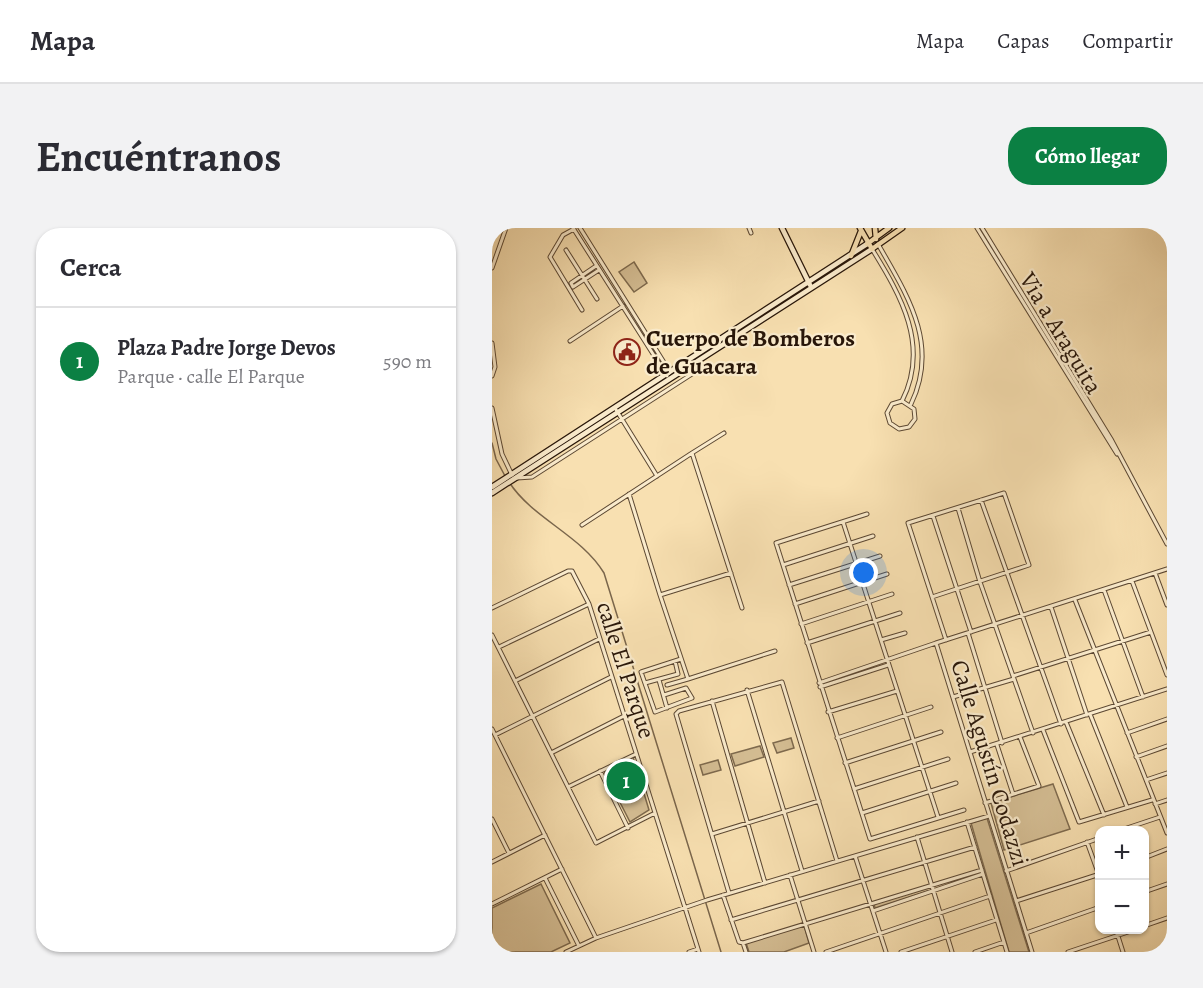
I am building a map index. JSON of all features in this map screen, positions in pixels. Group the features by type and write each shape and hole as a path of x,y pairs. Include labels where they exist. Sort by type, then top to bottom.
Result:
{"main road":[{"path":"782,228 810,285"},
{"path":"874,228 878,244"},
{"path":"669,375 697,360 810,285 889,228"},
{"path":"492,493 509,479 669,375 902,228"},
{"path":"860,230 872,249"},
{"path":"851,256 860,230"},
{"path":"492,487 509,479"}],"street":[{"path":"492,268 506,228"},
{"path":"580,228 669,375"},
{"path":"749,228 751,233"},
{"name":"Via a Araguita","path":"977,228 1117,454 1167,543"},
{"name":"Via a Araguita","path":"982,228 1111,439 1117,454"},
{"path":"582,310 550,257 563,235 573,229 669,375"},
{"path":"878,244 907,294 917,318 920,363 915,395 911,404 915,419 909,427 898,429 890,423 887,413 892,404 902,401 911,404"},
{"path":"872,249 907,312 913,336 912,372 902,401"},
{"path":"566,250 597,299"},
{"path":"583,277 602,263"},
{"path":"570,341 623,306"},
{"path":"492,343 495,367 492,376"},
{"path":"492,408 509,479 532,477 692,374 697,368 697,360"},
{"path":"616,410 657,476"},
{"path":"582,525 724,433"},
{"path":"692,453 742,608"},
{"path":"932,597 1029,565 1004,493 908,523 932,597 947,640"},
{"path":"629,494 688,679"},
{"path":"981,501 1061,724"},
{"path":"958,508 980,582 1033,733"},
{"path":"867,514 776,543 845,764 870,839 964,810"},
{"path":"933,516 1002,743"},
{"path":"843,522 938,818"},
{"path":"783,565 873,536"},
{"path":"789,585 880,556"},
{"name":"Calle Agustín Codazzi","path":"1032,952 936,643 1167,569"},
{"name":"calle El Parque","path":"492,608 572,571 589,604 698,951"},
{"path":"660,595 731,573"},
{"path":"1155,573 1167,605"},
{"path":"795,604 887,574"},
{"path":"1132,581 1167,675"},
{"path":"1104,590 1143,697"},
{"path":"801,624 892,594"},
{"path":"1075,599 1096,650 1115,706 1167,833"},
{"path":"498,648 589,604"},
{"path":"1051,607 1067,659 1127,808"},
{"path":"807,644 900,613"},
{"path":"953,697 1151,632"},
{"path":"880,640 905,633"},
{"path":"492,635 596,843 655,813"},
{"path":"515,681 599,639"},
{"path":"820,685 888,663 936,643"},
{"path":"667,685 775,651"},
{"path":"664,695 686,688 692,698 655,711 642,671 681,659"},
{"path":"645,684 679,672 675,660"},
{"path":"495,735 612,677"},
{"path":"659,680 667,708"},
{"path":"729,893 676,714 747,690 779,681 783,684 837,861"},
{"path":"970,752 1167,689"},
{"path":"747,690 802,872"},
{"path":"828,712 897,691"},
{"path":"712,701 765,883"},
{"path":"837,738 931,707"},
{"path":"551,754 624,716"},
{"path":"1127,733 1167,719"},
{"path":"1066,722 1104,815"},
{"path":"492,729 596,938"},
{"path":"1043,730 1079,822 1127,808 1167,800"},
{"path":"845,764 941,732"},
{"path":"985,803 1039,786 1020,737"},
{"path":"996,745 1013,794"},
{"path":"1136,757 1167,746"},
{"path":"568,787 636,753"},
{"path":"854,789 948,759"},
{"path":"600,771 628,828"},
{"path":"1145,781 1167,773"},
{"path":"862,813 956,783"},
{"path":"712,834 819,801"},
{"path":"566,952 596,938 685,907 989,816"},
{"path":"1135,826 1160,817"},
{"path":"492,819 509,853"},
{"path":"967,822 1007,952"},
{"path":"492,862 545,835"},
{"path":"917,837 952,952"},
{"path":"1006,871 1095,840"},
{"path":"1087,842 1095,865"},
{"path":"731,920 975,847"},
{"path":"1149,856 1167,849"},
{"path":"855,856 886,952"},
{"path":"492,904 562,869"},
{"path":"743,943 871,903 982,872"},
{"path":"873,911 982,872"},
{"path":"790,875 814,952"},
{"path":"1016,901 1095,877"},
{"path":"545,878 579,946"},
{"path":"1149,890 1167,884"},
{"path":"723,895 739,942 743,943 746,952"},
{"path":"826,952 990,896"},
{"path":"1026,933 1095,909"},
{"path":"1149,924 1167,918"},
{"path":"901,952 997,920"},
{"path":"1068,952 1121,934"},
{"path":"1118,935 1123,952"},
{"path":"975,952 1004,942"},
{"path":"688,952 698,951"}],"shaded area":[{"path":"634,262 647,283 634,292 619,272"},
{"path":"791,738 794,748 777,753 773,743"},
{"path":"760,746 764,757 735,766 731,754"},
{"path":"633,757 649,810 630,822 604,771"},
{"path":"718,760 721,770 703,775 700,765"},
{"path":"1053,784 1070,829 1004,850 991,803"},
{"path":"987,818 1029,952 1009,952 971,823"},
{"path":"541,884 570,943 551,952 499,952 492,938 492,908"},
{"path":"930,887 931,890 875,908 874,904"},
{"path":"804,925 809,943 784,952 749,952 746,943"}],"waterway":[{"path":"492,443 496,459 505,476"},
{"path":"509,482 531,506 583,548 604,573 721,952"}],"place":[{"name":"Cuerpo de Bomberos de Guacara","path":"627,352"},
{"name":"Plaza Padre Jorge Devos","path":"626,781"}]}
